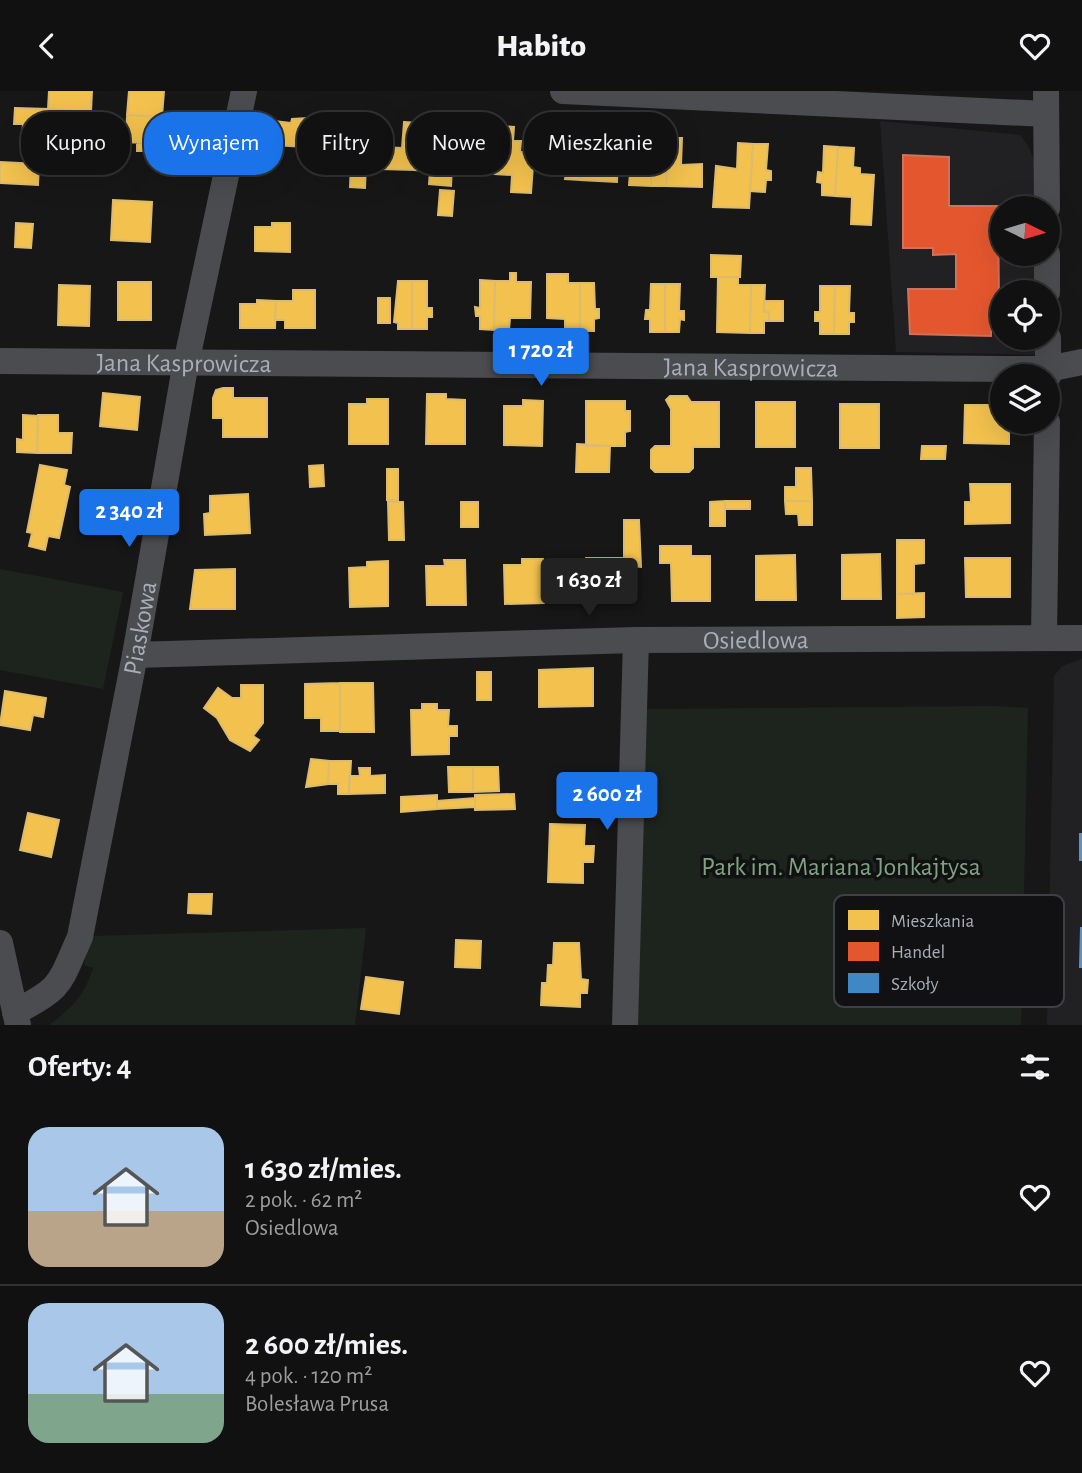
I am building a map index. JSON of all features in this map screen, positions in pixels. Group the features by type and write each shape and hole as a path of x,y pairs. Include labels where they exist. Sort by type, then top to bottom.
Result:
{"street":[{"name":"Piaskowa","path":"17,1018 50,994 61,980 80,937 135,655 186,362 244,91"},
{"path":"563,91 1046,103 1047,196"},
{"name":"Jana Kasprowicza","path":"0,361 990,371"},
{"name":"Jana Kasprowicza","path":"1060,368 1082,362"},
{"path":"1044,638 1047,434"},
{"name":"Osiedlowa","path":"135,655 636,640 1082,638"},
{"path":"625,1025 636,640"},
{"path":"0,943 17,1018"}],"shaded area":[{"path":"880,121 1020,135 1035,162 1036,196 990,196 990,266 1036,266 1036,280 990,280 990,350 1036,350 1036,355 896,352"},
{"path":"1082,659 1082,1025 1047,1025 1047,1007 1064,1007 1064,895 1050,895 1054,676 1062,666"}],"green space":[{"path":"0,569 123,592 103,689 0,670"},
{"name":"Park im. Mariana Jonkajtysa","path":"1028,708 1024,895 834,895 834,1007 1021,1007 1021,1025 634,1025 642,709"},
{"path":"366,928 355,1025 49,1025 71,1007 86,986 93,968 84,965 91,936"}],"building: Mieszkania":[{"path":"49,91 92,91 91,112 48,109"},
{"path":"129,91 164,91 162,112 144,112 144,116 130,115 127,112"},
{"path":"15,108 48,109 48,112 21,112 21,124 14,124"},
{"path":"58,110 91,112 58,112"},
{"path":"130,115 144,116 144,143 130,142"},
{"path":"292,119 297,119 297,146 283,146 283,122 291,123"},
{"path":"404,122 407,122 407,170 393,169 393,148 402,148"},
{"path":"510,127 514,127 513,141 521,141 524,175 532,175 531,193 511,192"},
{"path":"677,138 682,138 681,165 702,164 702,187 666,186 666,175 677,175"},
{"path":"137,143 144,144 144,151 137,151"},
{"path":"738,143 753,144 749,208 713,207 716,166 737,169"},
{"path":"753,144 768,144 766,170 771,171 771,180 766,180 765,192 750,191"},
{"path":"824,146 838,147 835,196 822,195 822,183 817,182 818,172 823,173"},
{"path":"838,147 854,148 853,167 860,168 860,174 874,175 871,225 851,224 852,197 835,196"},
{"path":"0,162 21,163 21,175 38,175 38,185 0,183"},
{"path":"350,175 366,175 365,188 350,187"},
{"path":"430,175 452,175 451,186 429,184"},
{"path":"566,175 580,175 580,180 565,179"},
{"path":"580,175 617,175 617,182 580,180"},
{"path":"630,175 651,175 651,186 629,185"},
{"path":"651,175 666,175 666,186 651,186"},
{"path":"440,190 454,191 452,216 438,215"},
{"path":"113,200 152,202 150,242 111,240"},
{"path":"16,223 33,224 31,248 15,247"},
{"path":"272,223 290,223 290,252 255,251 255,227 272,227"},
{"path":"711,255 741,256 740,277 711,277"},
{"path":"510,273 516,273 516,282 531,282 530,318 510,318 509,330 494,330 495,281 510,281"},
{"path":"547,274 568,274 568,283 580,283 580,331 565,331 565,319 547,318"},
{"path":"718,277 738,277 738,285 751,285 750,333 717,332"},
{"path":"480,280 495,281 494,330 480,329 480,316 476,316 475,307 480,308"},
{"path":"398,281 412,281 412,329 398,329 398,323 394,322"},
{"path":"412,281 427,281 427,308 432,308 432,317 427,317 427,329 412,329"},
{"path":"118,282 151,282 151,320 118,320"},
{"path":"580,283 594,283 595,309 599,309 599,318 594,319 594,331 580,331"},
{"path":"651,284 665,284 665,332 650,332 650,319 645,319 646,310 650,310"},
{"path":"665,284 680,284 679,311 684,311 684,320 680,319 679,332 665,332"},
{"path":"59,285 90,286 89,326 58,325"},
{"path":"751,285 765,285 764,312 769,312 769,321 764,321 764,333 750,333"},
{"path":"820,286 835,286 834,334 820,334 820,321 815,321 815,312 820,312"},
{"path":"835,286 850,286 849,313 854,313 854,322 849,322 849,334 834,334"},
{"path":"293,290 315,290 315,328 285,328 285,320 275,320 276,301 293,301"},
{"path":"378,298 390,298 390,323 378,323"},
{"path":"257,300 276,301 275,328 240,328 240,304 257,304"},
{"path":"764,301 783,301 783,321 769,321 769,312 764,312"},
{"path":"233,388 233,398 267,398 267,437 223,437 223,418 213,418 213,398 216,390"},
{"path":"103,393 140,397 137,430 100,426"},
{"path":"427,394 446,394 446,399 465,400 465,444 426,444"},
{"path":"670,396 687,396 691,402 719,402 719,447 693,447 693,468 689,472 655,472 651,468 651,450 655,446 671,446 671,409 666,400"},
{"path":"367,399 388,399 388,444 349,444 349,404 367,404"},
{"path":"523,400 543,401 542,446 504,445 504,406 523,406"},
{"path":"586,401 625,401 625,411 630,411 630,431 625,432 625,446 586,446"},
{"path":"756,402 795,402 795,447 756,447"},
{"path":"840,404 879,404 879,448 840,448"},
{"path":"965,405 990,405 990,434 1009,434 1009,444 964,443"},
{"path":"23,415 38,416 37,453 17,452 17,439 23,440"},
{"path":"38,415 58,415 58,433 72,433 71,453 37,453"},
{"path":"577,444 610,446 609,472 576,472"},
{"path":"922,446 946,446 945,459 921,459"},
{"path":"40,465 67,470 64,485 70,487 59,538 48,536 45,550 29,546 32,533 27,532"},
{"path":"323,465 324,486 310,487 309,466"},
{"path":"796,468 811,468 812,501 785,501 785,487 796,487"},
{"path":"387,469 398,469 398,500 387,500"},
{"path":"970,484 1010,484 1010,523 965,524 965,502 971,502"},
{"path":"248,494 250,533 205,535 204,514 210,513 210,496"},
{"path":"725,501 725,526 710,526 710,502"},
{"path":"725,501 750,501 750,509 725,509"},
{"path":"785,501 812,501 812,525 799,525 798,514 786,514"},
{"path":"388,502 403,502 404,540 389,540"},
{"path":"461,502 478,502 478,527 461,527"},
{"path":"624,520 639,520 641,567 631,566 631,582 625,582 625,602 586,603 586,558 624,558"},
{"path":"897,540 924,540 924,563 914,564 914,594 897,594"},
{"path":"660,546 691,546 691,556 710,556 710,601 672,601 671,563 660,563"},
{"path":"880,554 881,599 842,599 842,555"},
{"path":"795,555 796,600 756,600 756,556"},
{"path":"965,558 1010,558 1010,597 966,597"},
{"path":"522,559 543,559 544,603 505,604 504,565 522,565"},
{"path":"444,560 465,560 466,605 427,605 426,566 445,566"},
{"path":"388,561 388,606 350,607 349,568 367,567 367,562"},
{"path":"235,569 235,609 190,609 195,570"},
{"path":"924,593 924,617 897,618 897,594"},
{"path":"593,668 593,706 539,707 539,670"},
{"path":"477,672 491,672 491,700 477,700"},
{"path":"340,683 340,731 321,731 321,718 305,718 305,684"},
{"path":"340,683 373,683 374,732 340,732"},
{"path":"241,685 263,685 263,723 253,736 259,740 250,751 230,740 217,718 204,708 218,688 232,698 241,698"},
{"path":"5,691 46,698 43,717 33,715 30,730 0,725"},
{"path":"422,704 437,704 437,710 449,710 448,726 457,726 457,736 449,736 449,754 412,755 411,710 422,710"},
{"path":"311,759 329,761 328,784 306,787"},
{"path":"329,761 351,761 349,794 338,794 338,784 328,784"},
{"path":"448,767 473,767 473,792 449,792"},
{"path":"473,767 498,767 499,791 473,792"},
{"path":"359,768 370,768 370,776 385,775 385,793 349,794 349,776 360,776"},
{"path":"514,794 515,809 475,810 475,795"},
{"path":"437,795 437,809 401,812 401,797"},
{"path":"475,798 475,807 437,809 437,801"},
{"path":"28,813 59,820 51,857 20,850"},
{"path":"550,824 585,825 584,846 594,846 593,862 583,862 583,883 548,882"},
{"path":"189,894 212,894 211,914 188,913"},
{"path":"456,940 481,941 480,968 455,967"},
{"path":"554,943 579,943 581,979 588,980 587,993 580,993 580,1007 541,1005 542,983 547,983 548,965 553,965"},
{"path":"366,977 403,982 399,1014 361,1009"}],"building: Handel":[{"path":"903,155 949,157 949,206 990,206 990,266 999,266 999,280 990,280 990,336 910,334 908,289 956,289 956,254 933,255 933,248 903,248"}],"building: Szkoły":[{"path":"1082,834 1082,860 1080,860"},
{"path":"1081,928 1082,967 1080,967"}]}
